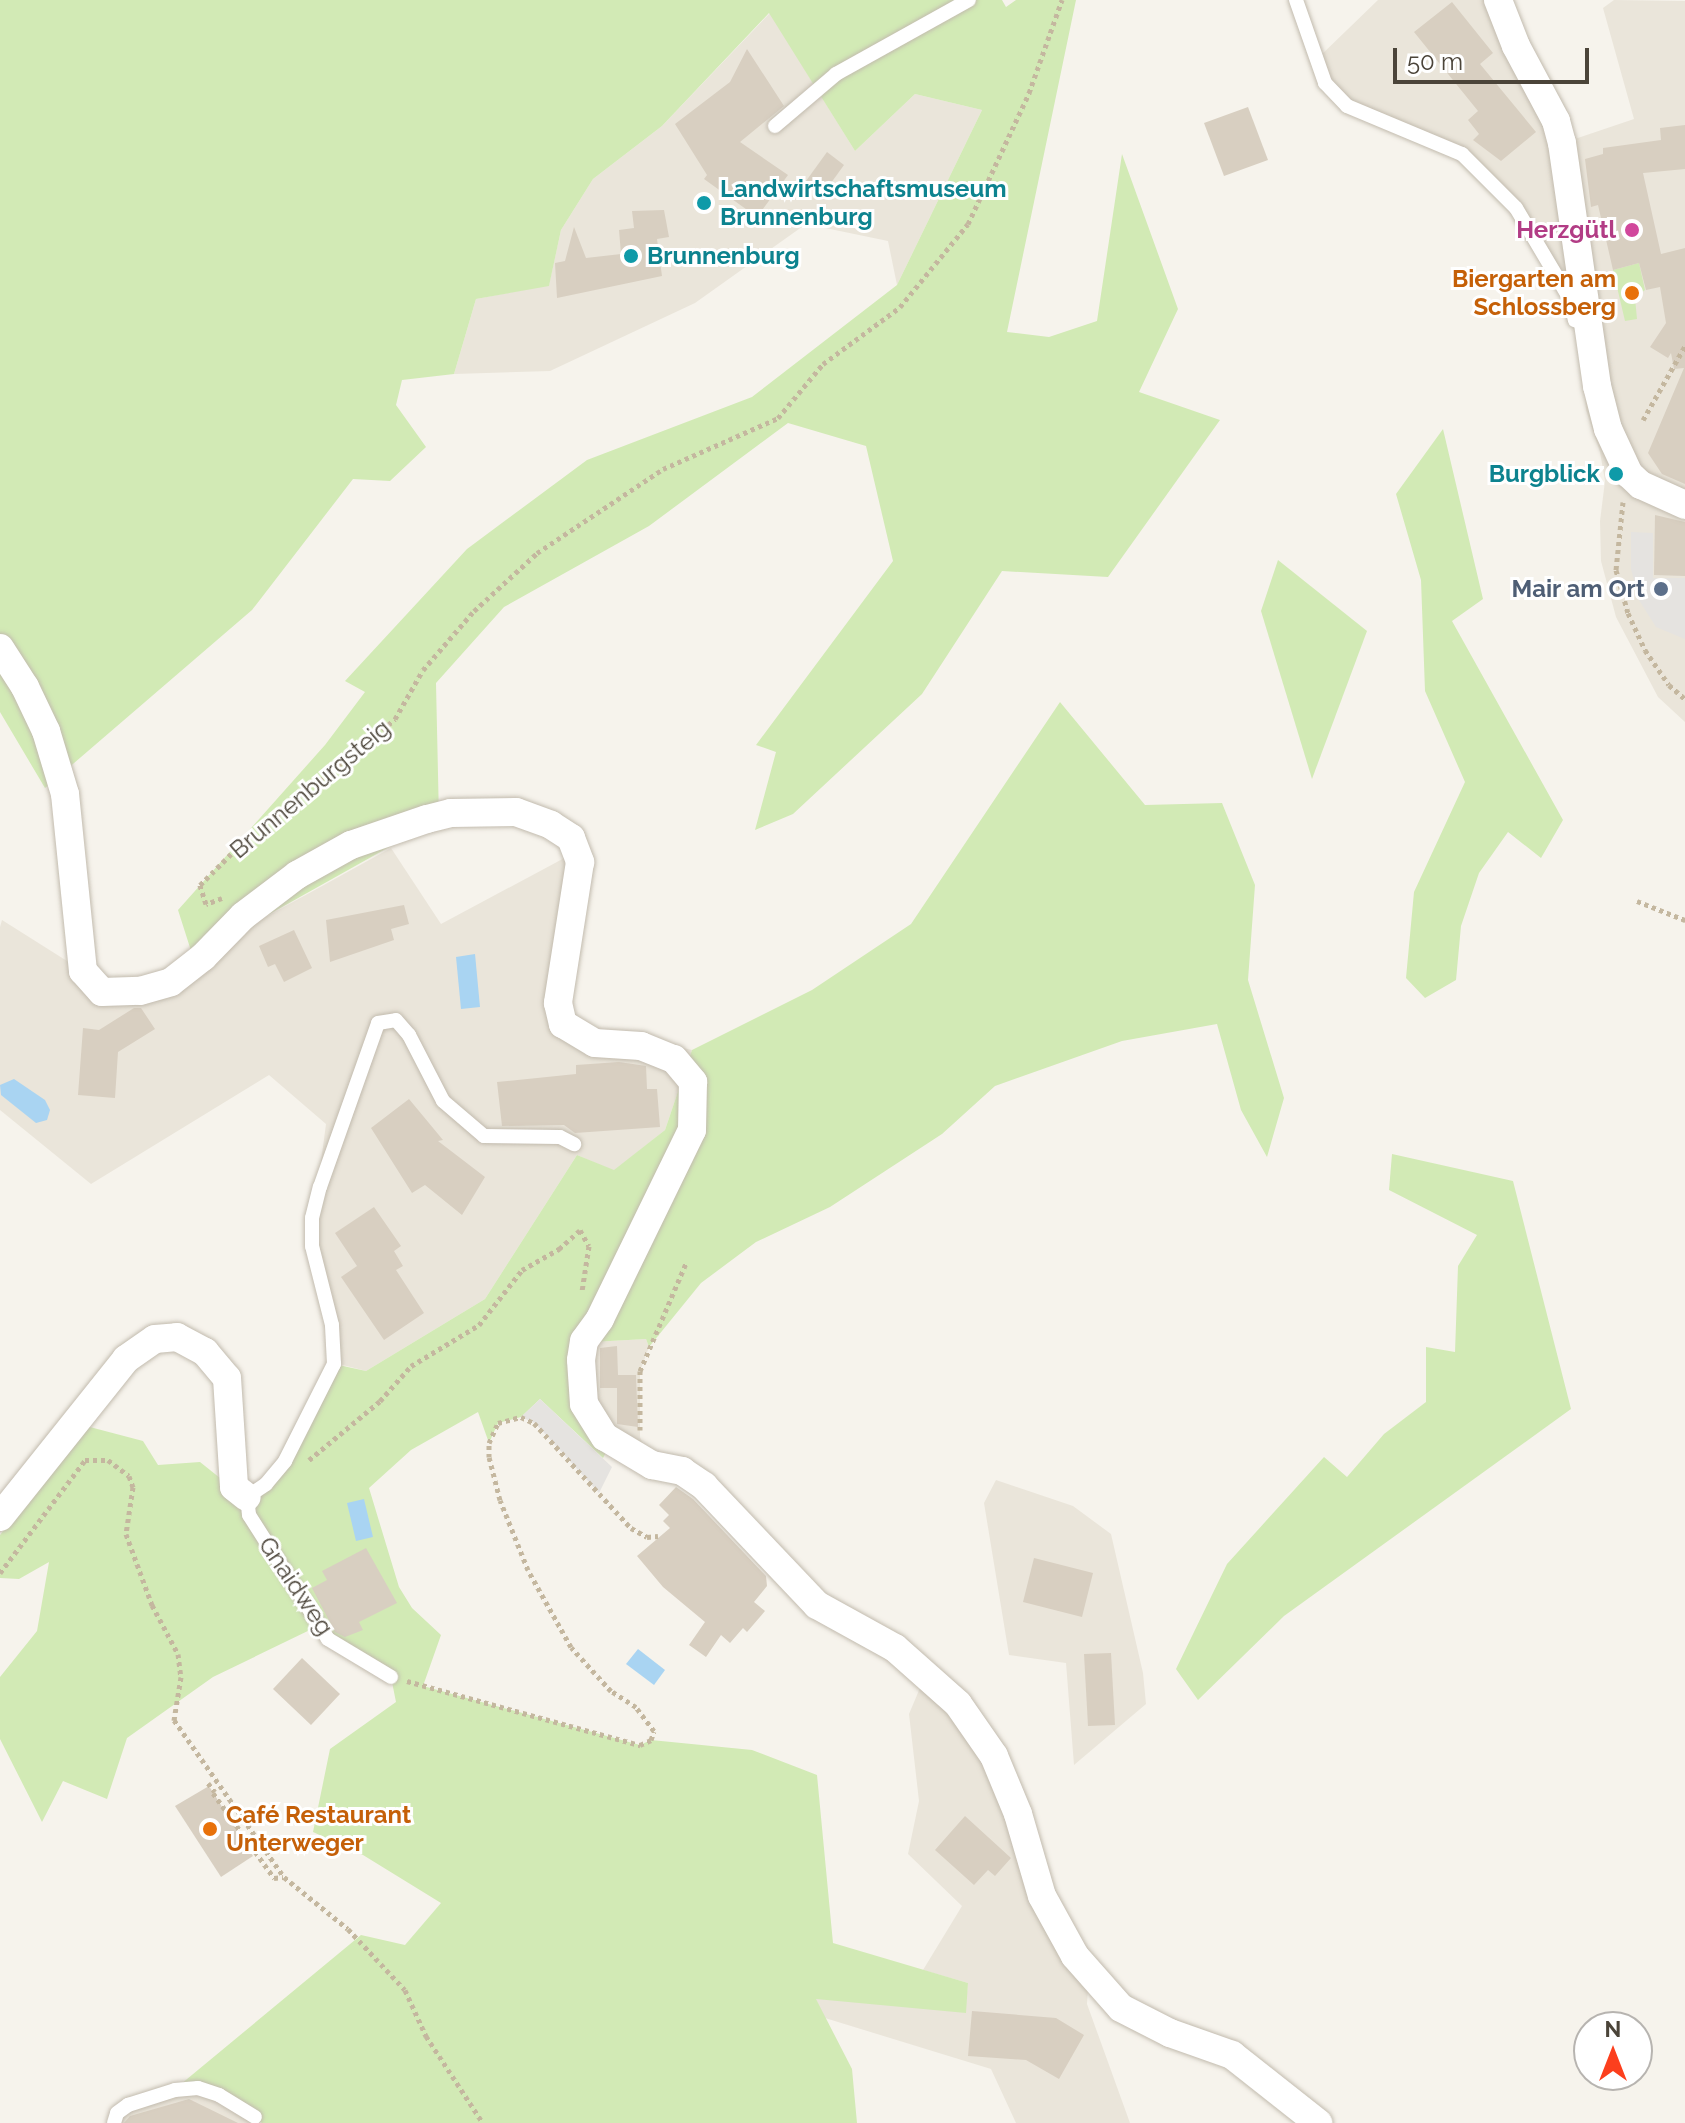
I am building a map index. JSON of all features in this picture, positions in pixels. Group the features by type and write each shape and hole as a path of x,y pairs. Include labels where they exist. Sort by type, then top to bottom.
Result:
{"street":[{"path":"1498,0 1516,46 1556,121 1562,143 1597,386 1608,429 1629,474 1641,485 1685,505"},
{"path":"0,648 25,687 46,731 65,794 83,971 102,992 140,991 171,982 203,957 243,916 297,875 351,845 427,819 451,813 516,812 551,825 571,838 580,862 558,1003 563,1024 595,1043 641,1046 674,1059 693,1082 692,1130 600,1319 584,1341 581,1360 584,1404 605,1437 652,1465 682,1471 704,1486 807,1596 895,1648 958,1704 994,1756 1018,1814 1042,1896 1075,1956 1121,2008 1170,2033 1232,2055 1318,2123"},
{"path":"0,1517 126,1359 155,1339 177,1337 205,1352 227,1378 234,1487 248,1506"}],"lane":[{"path":"775,126 836,74 969,0"},
{"path":"1296,0 1325,83 1347,106 1462,154 1516,208 1570,299 1587,372 1597,386"},
{"path":"248,1506 285,1461 334,1364 332,1325 312,1246 312,1218 378,1023 396,1020 409,1035 443,1101 484,1136 550,1136 574,1144"},
{"name":"Gnaidweg","path":"248,1506 328,1639 391,1677"},
{"path":"114,2123 117,2113 128,2105 175,2090 198,2088 219,2095 255,2117"}],"path":[{"name":"Brunnenburgsteig","path":"233,890 206,904 200,885 239,846 395,719 423,670 474,611 537,553 663,469 778,418 823,364 900,307 968,224 1029,93 1062,0"},
{"path":"1643,420 1685,346"},
{"path":"1629,474 1617,536 1616,570 1628,613 1645,650 1669,685 1685,699"},
{"path":"1637,901 1685,920"},
{"path":"303,1465 380,1401 411,1366 479,1325 522,1270 559,1249 580,1230 589,1246 582,1293"},
{"path":"652,1465 640,1437 640,1371 686,1263"},
{"path":"391,1677 640,1745 651,1740 654,1731 636,1707 611,1691 590,1670 548,1609 500,1500 489,1457 493,1431 508,1418 521,1417 534,1423 631,1528 647,1537 658,1536"},
{"path":"0,1573 85,1460 108,1460 129,1476 133,1487 126,1534 152,1605 178,1654 181,1677 174,1720 284,1877 348,1929 405,1990 426,2036 483,2123"},
{"path":"208,1783 274,1878 284,1877"}],"shaded area":[{"path":"1378,0 1498,0 1563,143 1634,119 1603,8 1614,0 1685,1 1685,722 1658,697 1616,617 1601,561 1600,521 1605,481 1600,452 1586,410 1584,373 1572,315 1513,210 1460,156 1347,112 1317,59"},
{"path":"770,13 855,151 915,94 982,110 897,285 888,241 806,224 695,303 550,371 454,374 476,299 549,285 561,230 593,179 662,126"},
{"name":"Mair am Ort","path":"1631,532 1653,533 1653,578 1685,578 1685,639 1656,627 1639,600 1631,569"},
{"path":"391,848 441,924 570,855 547,1018 692,1050 665,1130 614,1171 577,1155 485,1299 366,1371 335,1363 310,1245 326,1124 269,1075 91,1184 0,1110 0,927 2,920 105,985 157,982 193,957"},
{"path":"646,1339 649,1347 640,1371 640,1437 651,1464 584,1404 592,1342"},
{"path":"540,1399 612,1467 599,1493 535,1423 521,1417"},
{"path":"996,1480 1073,1506 1111,1534 1143,1673 1146,1704 1074,1765 1066,1663 1009,1655 984,1503"},
{"path":"925,1676 958,1705 1089,1973 1087,2004 1130,2123 1016,2123 991,2069 825,2018 815,1998 965,2012 968,1983 923,1970 962,1906 908,1854 919,1801 909,1714"},
{"path":"198,2088 255,2117 260,2123 114,2123 117,2113"}],"green space":[{"path":"0,0 1002,0 1006,7 1016,0 1076,0 1007,332 1049,337 1097,321 1122,154 1178,309 1139,392 1220,420 1108,577 1002,571 922,694 793,814 755,830 776,752 756,745 893,561 866,446 788,423 649,526 504,607 436,683 439,819 193,957 178,910 325,745 365,692 345,681 467,549 587,460 752,397 897,285 982,110 915,94 855,151 769,13 662,126 593,179 561,230 549,286 476,299 454,374 402,380 396,405 426,447 390,481 353,479 252,610 45,788 0,712"},
{"path":"1639,263 1645,290 1635,298 1637,319 1625,321 1613,270"},
{"path":"1443,429 1483,599 1452,621 1563,820 1541,858 1508,832 1479,873 1461,926 1456,980 1425,998 1406,978 1414,892 1465,782 1425,691 1421,580 1396,494"},
{"path":"1278,560 1367,631 1312,779 1261,611"},
{"path":"1060,702 1145,805 1222,803 1255,885 1248,980 1284,1098 1267,1157 1241,1110 1217,1024 1122,1041 995,1086 942,1134 830,1207 756,1242 701,1283 649,1347 646,1339 592,1342 580,1360 612,1441 603,1458 540,1399 521,1417 498,1423 489,1443 478,1412 411,1450 369,1488 399,1587 412,1608 441,1635 423,1686 640,1745 651,1740 752,1750 817,1775 833,1943 968,1983 966,2013 816,1999 852,2069 857,2123 262,2123 220,2094 175,2089 361,1935 405,1945 441,1903 363,1855 313,1832 330,1749 396,1702 391,1677 328,1639 249,1515 334,1364 366,1371 485,1299 577,1155 614,1170 665,1130 692,1050 812,990 911,924"},
{"path":"1392,1154 1513,1181 1571,1409 1284,1616 1198,1700 1176,1669 1227,1564 1324,1457 1347,1477 1384,1434 1426,1402 1426,1347 1455,1352 1458,1266 1477,1235 1389,1190"},
{"path":"86,1426 143,1441 158,1465 200,1462 245,1498 314,1628 213,1677 127,1738 107,1799 63,1781 42,1822 0,1739 0,1677 37,1631 49,1562 19,1579 0,1578 0,1535"}],"water":[{"path":"475,954 480,1007 461,1009 456,957"},
{"path":"14,1079 45,1100 50,1110 47,1120 36,1123 1,1095 0,1085"},
{"path":"364,1499 373,1537 356,1541 347,1503"},
{"path":"638,1649 665,1670 654,1685 626,1664"}],"building":[{"path":"1452,2 1493,53 1480,64 1536,132 1501,161 1473,140 1479,134 1468,120 1478,111 1414,32"},
{"path":"747,49 784,106 740,142 788,175 757,217 704,179 707,175 675,124 730,82"},
{"path":"1248,107 1268,160 1224,176 1204,123"},
{"path":"1685,125 1685,169 1643,173 1661,254 1685,248 1685,484 1662,474 1648,453 1684,368 1674,369 1671,353 1668,358 1650,347 1666,323 1660,287 1646,290 1639,263 1613,270 1598,205 1591,207 1585,159 1603,154 1603,148 1661,140 1660,128"},
{"path":"827,152 844,165 823,194 806,181"},
{"name":"Brunnenburg","path":"664,210 669,237 657,239 662,276 557,298 555,263 565,261 574,227 586,258 621,254 619,230 634,228 632,211"},
{"path":"1655,515 1685,522 1685,576 1654,575"},
{"path":"404,905 409,924 391,929 394,940 330,962 326,920"},
{"path":"294,930 312,968 284,982 275,964 268,967 259,946"},
{"path":"134,1008 141,1008 155,1029 118,1052 115,1098 78,1095 83,1028 99,1030"},
{"path":"619,1062 646,1066 647,1089 657,1089 660,1127 575,1133 564,1125 502,1126 497,1082 576,1074 576,1065"},
{"path":"409,1099 443,1140 438,1141 485,1177 462,1215 425,1185 412,1193 371,1128"},
{"path":"374,1207 401,1246 394,1251 403,1266 396,1270 424,1313 384,1340 341,1277 357,1266 335,1233"},
{"path":"617,1346 618,1375 636,1375 638,1427 617,1424 617,1388 600,1388 600,1348"},
{"path":"676,1487 693,1499 766,1576 767,1586 754,1602 765,1611 747,1632 743,1628 730,1643 721,1635 706,1657 689,1645 705,1622 663,1587 637,1556 670,1528 663,1521 669,1515 659,1505"},
{"path":"366,1548 397,1603 359,1622 363,1630 345,1637 335,1632 312,1588 327,1580 322,1571"},
{"path":"1034,1558 1093,1573 1082,1617 1023,1602"},
{"path":"1111,1653 1115,1725 1088,1726 1084,1654"},
{"path":"302,1658 340,1694 311,1725 273,1689"},
{"path":"209,1786 253,1856 221,1877 175,1806"},
{"path":"965,1816 1011,1858 995,1876 988,1870 974,1885 935,1850"},
{"path":"972,2011 1056,2018 1084,2035 1059,2079 1026,2060 968,2056"},
{"path":"189,2099 238,2123 124,2123 130,2116"}],"place":[{"name":"Landwirtschaftsmuseum Brunnenburg","path":"704,203"},
{"name":"Herzgütl","path":"1632,230"},
{"name":"Brunnenburg","path":"631,256"},
{"name":"Biergarten am Schlossberg","path":"1632,293"},
{"name":"Burgblick","path":"1616,474"},
{"name":"Mair am Ort","path":"1661,589"},
{"name":"Café Restaurant Unterweger","path":"210,1829"}]}
